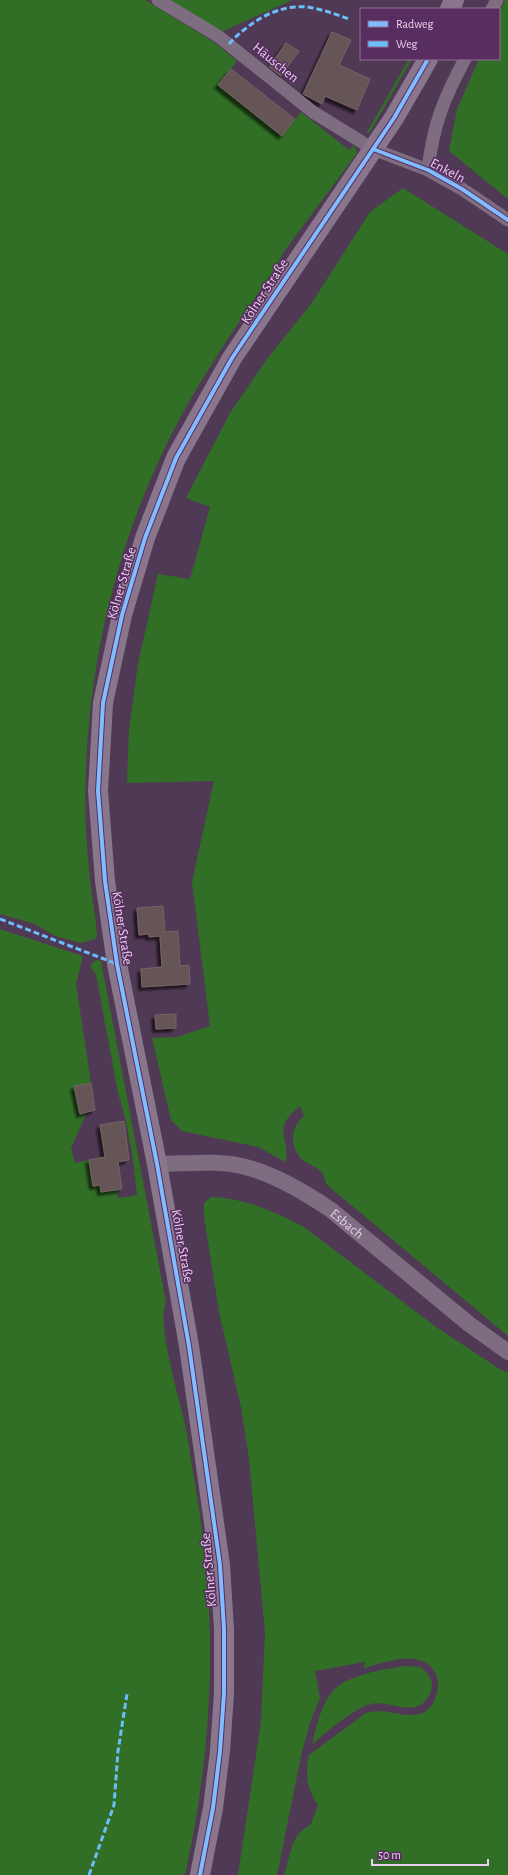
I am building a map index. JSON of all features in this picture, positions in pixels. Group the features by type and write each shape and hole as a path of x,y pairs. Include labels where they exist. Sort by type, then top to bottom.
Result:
{"main road":[{"name":"Kölner Straße","path":"200,1875 213,1808 220,1751 224,1693 224,1629 220,1565 190,1353 157,1164 117,964 105,881 98,790 105,696 122,615 145,538 176,458 232,358 394,118 427,60"}],"street":[{"name":"Häuschen","path":"158,0 218,36 313,112 373,149"},
{"path":"428,170 437,119 450,86 464,60"},
{"name":"Enkeln","path":"373,149 428,170 462,189 508,220"},
{"name":"Esbach","path":"157,1164 219,1164 249,1168 311,1196 331,1210 469,1324 508,1352"}],"green space":[{"path":"0,0 145,0 214,42 237,61 218,85 282,136 301,112 349,150 354,145 357,153 283,253 277,265 226,341 179,420 141,503 113,590 102,635 94,680 89,726 85,798 89,866 97,936 95,939 81,943 55,936 35,924 0,914"},
{"path":"170,0 292,0 221,32"},
{"path":"505,0 508,0 508,199 449,151 457,109 479,60 500,60 500,11"},
{"path":"408,60 411,60 370,132 366,134"},
{"path":"403,188 508,254 508,1336 326,1184 322,1172 305,1162 298,1155 293,1144 293,1138 296,1126 304,1116 300,1106 291,1114 283,1127 287,1152 286,1162 258,1147 182,1131 171,1120 152,1038 177,1037 210,1026 192,882 214,781 127,783 129,730 138,664 158,574 190,579 210,507 186,498 230,413 267,359 311,304 370,212"},
{"path":"0,929 83,956 76,984 91,1083 75,1086 80,1113 87,1112 71,1148 75,1163 89,1160 93,1186 100,1185 101,1192 117,1190 118,1198 137,1195 133,1159 126,1121 118,1093 96,975 90,966 96,960 101,961 166,1302 164,1326 166,1342 187,1435 205,1555 210,1646 208,1723 199,1799 185,1875 0,1875"},
{"path":"211,1197 247,1203 271,1211 304,1227 436,1327 508,1373 508,1875 284,1875 293,1843 299,1833 311,1824 318,1805 311,1793 308,1782 307,1769 309,1755 366,1713 382,1711 405,1715 420,1714 426,1711 433,1703 437,1694 438,1679 431,1667 416,1659 399,1659 364,1668 365,1662 315,1671 320,1699 310,1722 301,1756 277,1875 238,1875 261,1722 265,1632 249,1459 241,1407 219,1312 204,1216 204,1203"},
{"path":"405,1666 420,1667 431,1679 432,1688 430,1694 421,1705 407,1708 375,1703 367,1705 345,1717 312,1744 318,1721 327,1699 337,1687 343,1682 360,1675"}],"building":[{"path":"332,32 351,40 339,65 370,79 357,110 325,96 322,104 303,94"},
{"path":"286,43 299,51 281,76 269,67"},
{"path":"231,69 295,119 282,136 218,85"},
{"path":"163,906 165,932 178,931 180,966 189,965 190,984 142,987 141,969 162,967 160,936 149,937 149,934 139,935 137,908"},
{"path":"176,1014 176,1028 156,1029 155,1015"},
{"path":"91,1083 95,1110 80,1114 74,1086"},
{"path":"124,1121 129,1160 118,1162 122,1189 101,1192 100,1185 93,1186 89,1160 105,1157 100,1125"}],"marked path":[{"path":"229,44 254,22 264,16 285,9 307,7 323,10 349,19"},
{"path":"0,919 117,964"},
{"path":"89,1875 114,1805 118,1751 127,1694"}],"cycle path":[{"path":"200,1875 213,1808 220,1751 224,1693 224,1629 220,1565 189,1346 157,1164 117,964 105,881 98,791 103,703 122,615 145,538 176,458 232,358 394,118 427,60"},
{"path":"373,149 428,170 462,189 508,220"}]}
